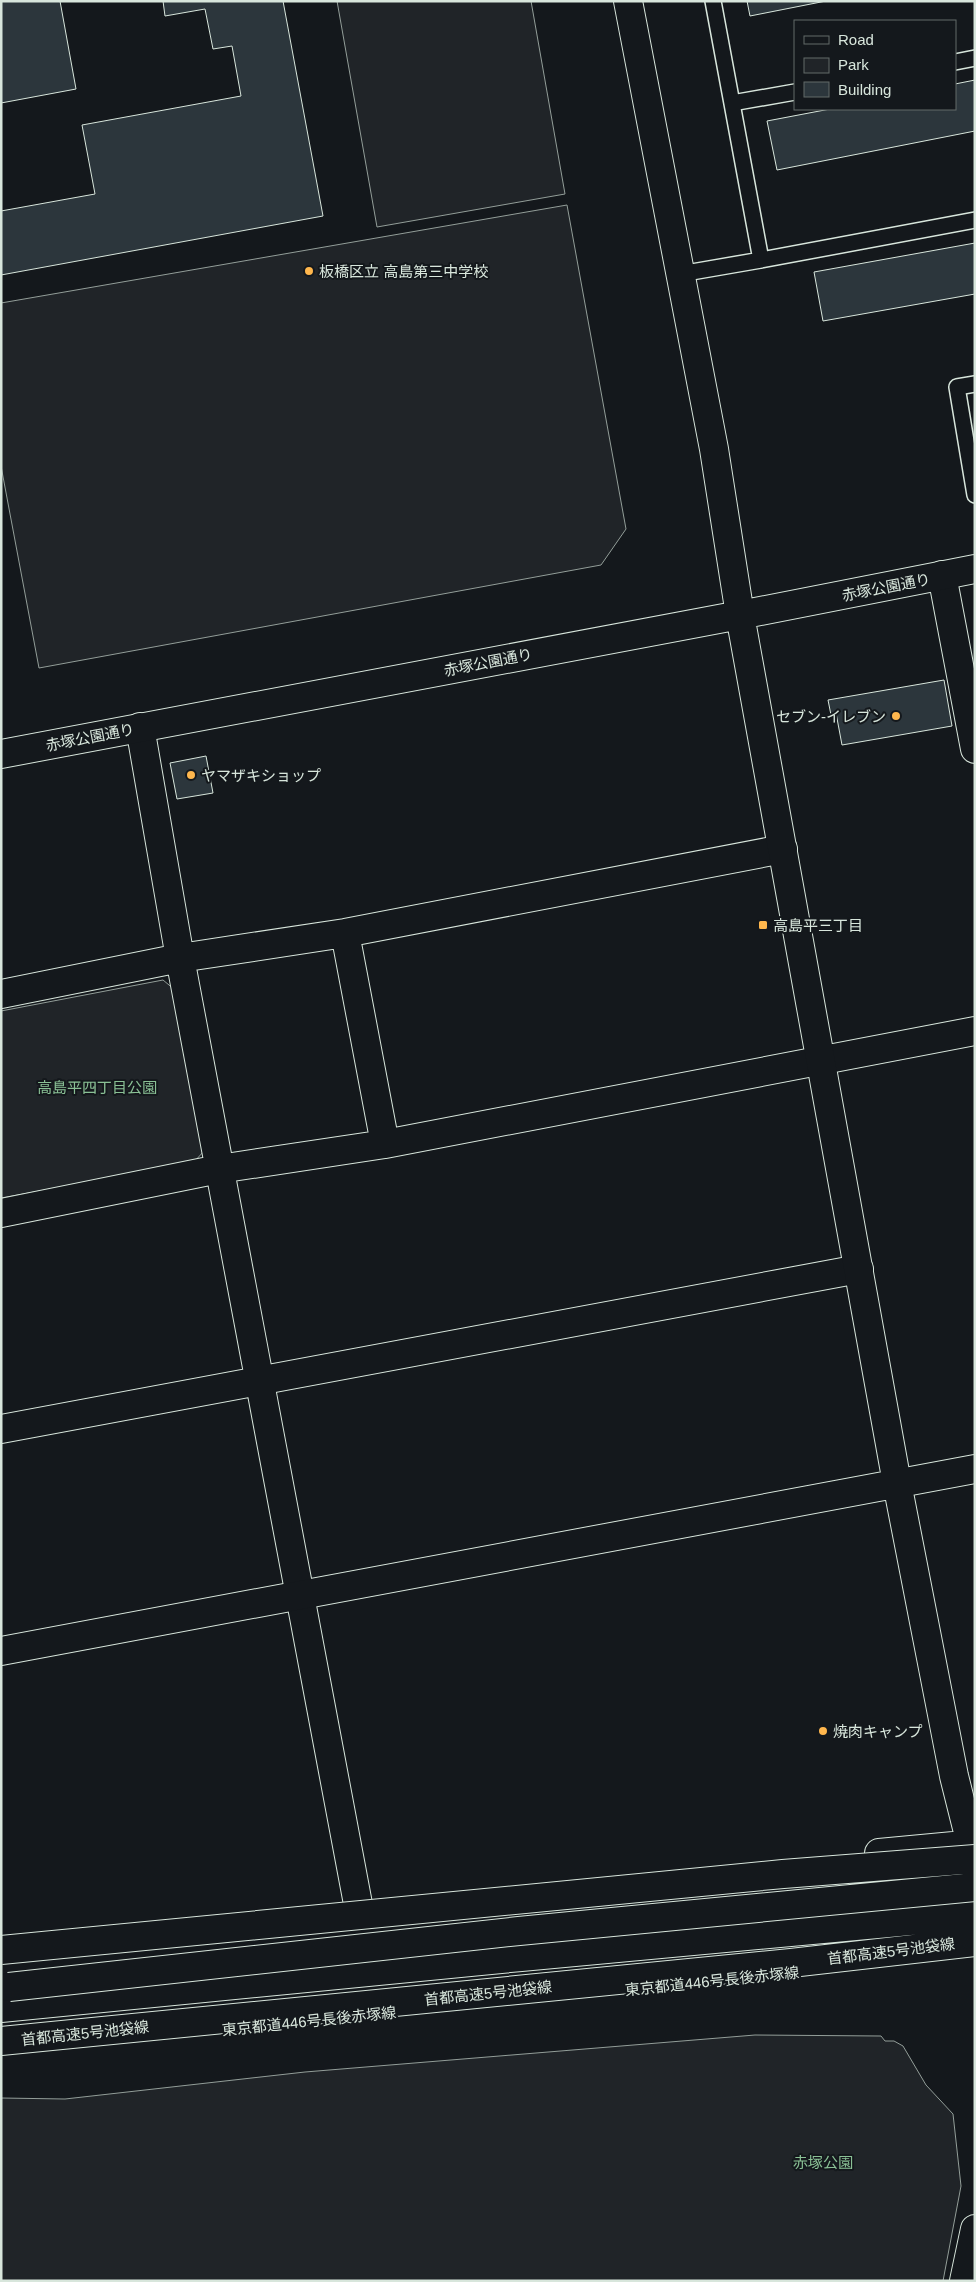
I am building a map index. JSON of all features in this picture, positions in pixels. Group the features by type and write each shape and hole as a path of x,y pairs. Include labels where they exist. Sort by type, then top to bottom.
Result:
{"main road":[{"path":"628,1 714,449 740,616 897,1483 954,1776 974,1849 975,1891"},
{"name":"赤塚公園通り","path":"1,754 740,616 975,569"},
{"path":"942,575 975,749"},
{"path":"140,727 219,1169 358,1904"},
{"path":"1,994 180,958 345,933 783,849"},
{"path":"345,933 385,1144"},
{"path":"1,1213 219,1169 385,1144 975,1031"},
{"path":"1,1429 859,1269"},
{"path":"1,1651 975,1469"},
{"path":"1,1939 358,1904 974,1849"},
{"path":"1,1950 783,1874 974,1849"},
{"path":"6,1997 500,1934 975,1887"},
{"path":"6,1997 521,1957 975,1915"},
{"name":"首都高速5号池袋線","path":"1,2041 791,1963 975,1942"},
{"name":"東京都道446号長後赤塚線","path":"1,2051 975,1956"},
{"path":"964,2281 975,2229"}],"lane":[{"path":"713,1 760,260"},
{"path":"956,62 975,58"},
{"path":"732,103 794,92"},
{"path":"680,274 975,220"},
{"path":"975,384 957,387 975,495"}],"green space":[{"path":"337,1 531,1 565,194 377,227"},
{"path":"567,205 626,529 601,565 39,668 1,466 1,303"},
{"name":"高島平四丁目公園","path":"163,980 175,990 205,1150 193,1163 1,1198 1,1011"},
{"name":"赤塚公園","path":"755,2035 881,2036 885,2041 894,2041 903,2046 926,2085 953,2114 961,2186 943,2281 1,2281 1,2098 65,2099 305,2072"}],"building":[{"path":"1,1 60,1 76,89 1,103"},
{"path":"163,1 283,1 323,216 1,275 1,211 95,194 82,125 241,96 232,46 213,49 205,9 165,16"},
{"path":"747,1 826,1 750,16"},
{"path":"975,80 975,131 777,170 767,121 825,110 956,110 956,84"},
{"path":"975,243 975,294 823,321 814,272"},
{"path":"944,680 952,726 842,745 836,713 831,715 828,700"},
{"path":"206,756 213,793 177,799 170,763"}],"place":[{"name":"板橋区立 高島第三中学校","path":"309,271"},
{"name":"セブン-イレブン","path":"896,716"},
{"name":"ヤマザキショップ","path":"191,775"},
{"name":"高島平三丁目","path":"763,925"},
{"name":"焼肉キャンプ","path":"823,1731"}]}
